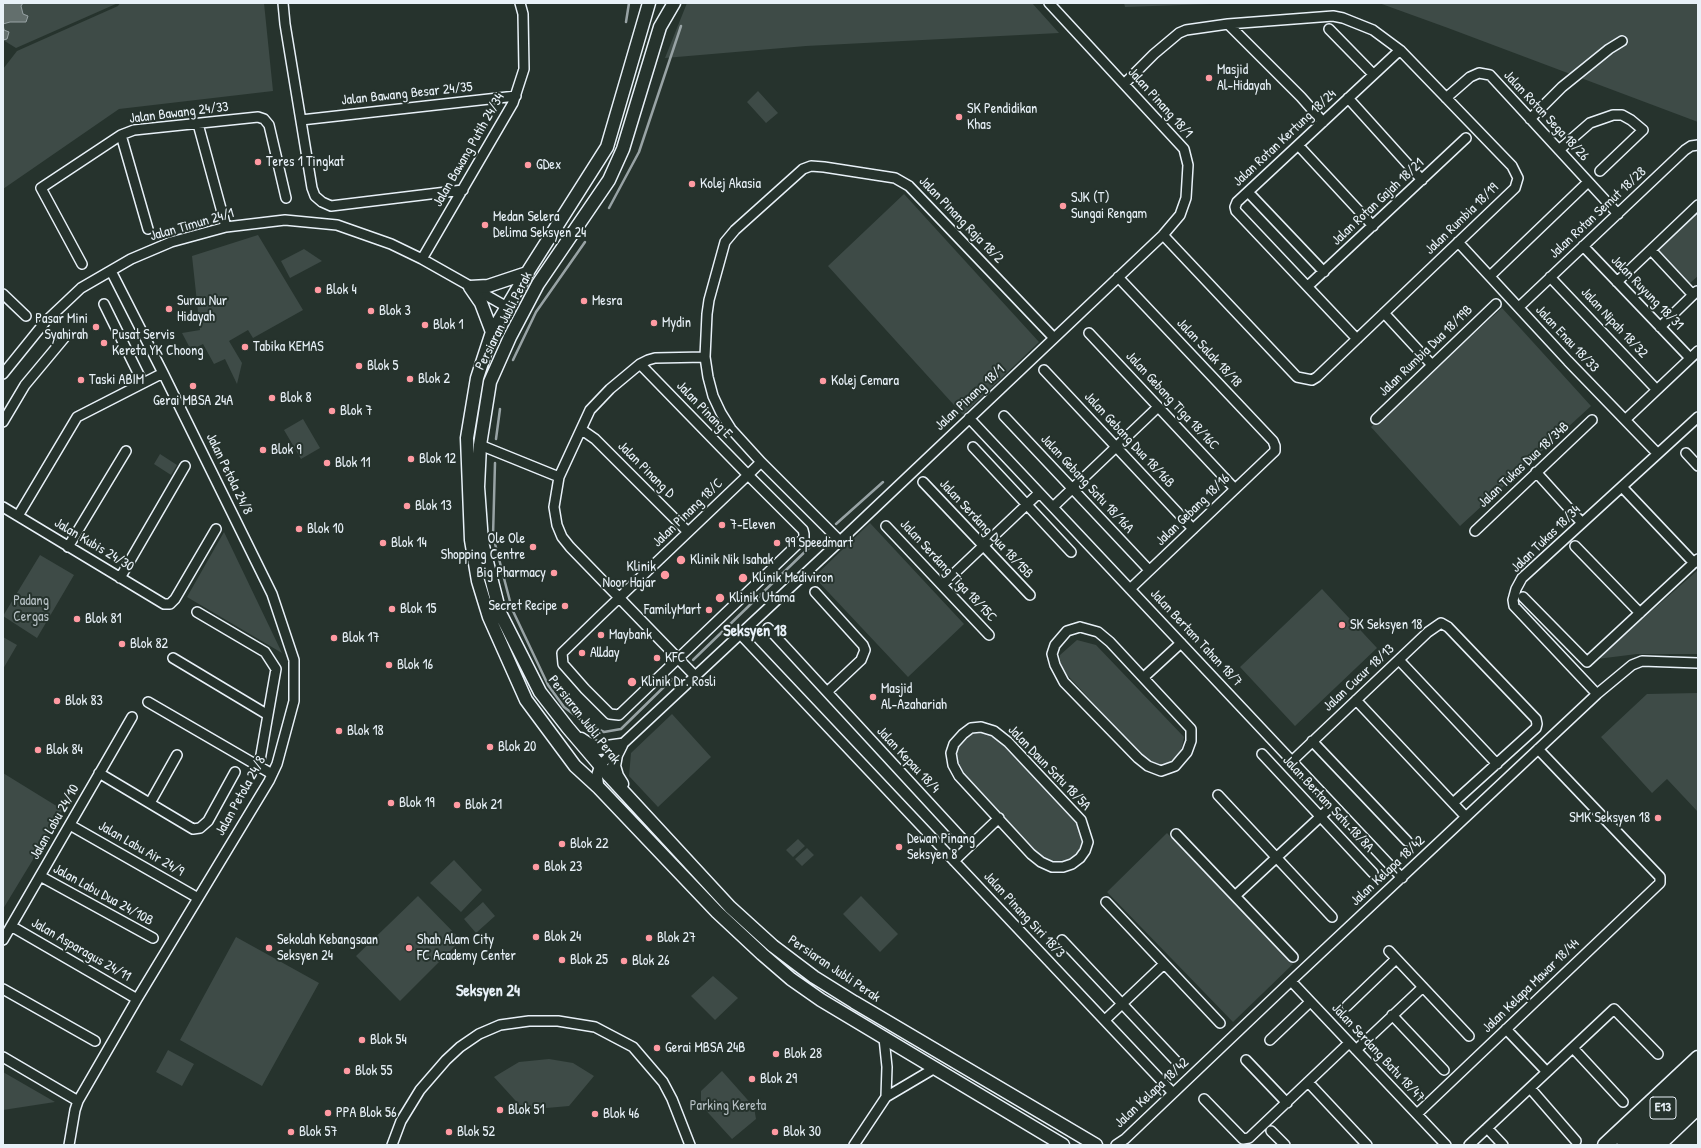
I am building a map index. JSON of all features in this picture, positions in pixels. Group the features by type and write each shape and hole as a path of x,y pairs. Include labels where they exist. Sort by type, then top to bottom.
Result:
{"highway":[{"path":"1604,1145 1698,1058"},
{"name":"E13","path":"1631,1144 1698,1075"},
{"name":"E13","path":"1631,1144 1655,1139 1698,1090"},
{"path":"1655,1139 1698,1107"}],"main road":[{"name":"Persiaran Jubli Perak","path":"649,3 607,147 527,273 492,332 477,378 468,438 471,540 478,581 489,617 526,700 575,766 599,788 717,912 791,980 821,1000 1063,1145"},
{"name":"Persiaran Jubli Perak","path":"674,3 660,27 623,149 609,180 538,284 510,337 490,382 480,445 478,487 482,542 500,613 540,692 568,728 631,800 730,907 773,946 794,963 854,1002 1096,1145"},
{"path":"492,332 481,303 470,287 493,285 527,273"},
{"path":"507,307 520,302 531,288 538,284"},
{"path":"568,728 585,742 599,748 621,744"},
{"path":"621,744 614,762 614,769 631,800"}],"street":[{"path":"284,3 285,24 300,120 312,188 315,196 322,202 331,206 463,190"},
{"name":"Jalan Bawang Putih 24/34","path":"422,259 516,96 524,69 523,14 520,3"},
{"name":"Jalan Pinang 18/1","path":"600,765 840,541 1163,235 1180,215 1186,198 1188,165 1184,149 1049,3"},
{"name":"Jalan Rumbia 18/19","path":"1124,84 1154,54 1182,31 1228,24 1333,16 1343,18 1373,30 1400,50 1512,166 1518,178 1515,188 1317,377 1312,380 1297,377 1163,235"},
{"path":"1228,24 1301,97 1323,122"},
{"path":"1329,29 1373,74"},
{"path":"1530,119 1562,87 1609,50 1622,42"},
{"name":"Jalan Rotan Kertung 18/24","path":"1357,339 1236,211 1237,202 1400,50"},
{"name":"Jalan Rotan Sega 18/26","path":"1446,98 1470,77 1479,73 1490,76 1618,214"},
{"name":"Jalan Bawang Besar 24/35","path":"300,120 516,96"},
{"path":"1348,98 1422,180"},
{"path":"1559,150 1590,123 1613,115 1622,116 1632,120 1643,130 1600,171"},
{"name":"Jalan Bawang 24/33","path":"82,264 41,188 121,135 134,130 258,117 264,119 269,125 286,198"},
{"path":"198,124 226,227"},
{"path":"121,135 148,229"},
{"name":"Jalan Rotan Gajah 18/21","path":"1308,286 1466,138"},
{"path":"1298,145 1373,226"},
{"name":"Jalan Rotan Semut 18/28","path":"1519,306 1685,150 1691,146 1698,145"},
{"name":"Jalan Pinang Raja 18/2","path":"840,541 761,462 731,429 713,396 705,357 709,300 725,242 735,230 803,169 812,166 824,166 900,180 909,186 1054,338"},
{"path":"1490,276 1588,182"},
{"path":"1248,192 1324,272"},
{"path":"1617,282 1698,204"},
{"name":"Jalan Timun 24/1","path":"3,373 45,322 81,288 131,259 171,242 226,227 285,220 337,225 391,244 422,259 507,307"},
{"name":"Jalan Enau 18/33","path":"1458,242 1657,453"},
{"name":"Jalan Ruyung 18/31","path":"1583,246 1690,358"},
{"path":"1651,250 1696,292 1660,327"},
{"name":"Jalan Petola 24/8","path":"69,1145 78,1101 137,999 272,774 277,764 294,701 294,660 272,594 164,373 111,271"},
{"name":"Jalan Salak 18/18","path":"1118,277 1273,441 1275,451"},
{"name":"Jalan Nipah 18/32","path":"1550,277 1656,389"},
{"path":"3,294 26,316"},
{"path":"104,304 143,383"},
{"name":"Jalan Rumbia Dua 18/19B","path":"1376,419 1496,304"},
{"path":"1384,313 1432,365"},
{"name":"Jalan Gebang Tiga 18/16C","path":"1089,333 1235,489"},
{"path":"3,422 25,385 65,337"},
{"path":"1625,420 1656,389 1698,351"},
{"path":"696,676 570,547 562,537 557,525 554,507 559,477 590,410 618,382 640,364 655,358 705,357"},
{"name":"Jalan Pinang E","path":"640,364 803,530 804,538 678,658"},
{"name":"Jalan Gebang Dua 18/16B","path":"1044,370 1193,529"},
{"path":"18,516 77,417 164,373"},
{"path":"1053,507 1158,407"},
{"name":"Jalan Gebang Satu 18/16A","path":"1004,416 1150,570"},
{"name":"Jalan Tukas 18/34","path":"1597,694 1514,606 1513,600 1517,586 1522,578 1698,417"},
{"name":"Jalan Bertam Tahan 18/7","path":"969,418 1402,878"},
{"name":"Jalan Tukas Dua 18/34B","path":"1475,531 1592,420"},
{"name":"Jalan Pinang D","path":"582,430 595,439 688,532"},
{"path":"480,445 559,477"},
{"path":"972,448 1071,552"},
{"path":"68,547 126,451"},
{"name":"Jalan Gebang 18/16","path":"1130,589 1275,451"},
{"path":"1686,453 1698,466"},
{"name":"Jalan Pinang 18/C","path":"678,658 619,715 610,714 585,689 564,664 562,653 761,462"},
{"path":"120,578 185,466"},
{"path":"1536,472 1582,523"},
{"name":"Jalan Serdang Dua 18/15B","path":"923,482 1030,595"},
{"path":"1523,597 1588,662 1696,561 1622,487"},
{"path":"942,585 1039,493"},
{"name":"Jalan Kubis 24/30","path":"3,507 164,604 170,604 216,529"},
{"name":"Jalan Serdang Tiga 18/15C","path":"886,526 988,635"},
{"path":"1575,546 1640,614"},
{"path":"815,592 864,645 865,650 862,660 827,692"},
{"path":"196,612 265,652 276,669 259,766"},
{"name":"Jalan Cucur 18/13","path":"1292,761 1399,660 1441,623 1448,627 1536,719 1536,728 1497,764"},
{"path":"1080,626 1098,632 1110,642 1144,678 1191,729 1191,741 1187,752 1175,766 1160,771 1148,766 1138,758 1064,682 1055,665 1052,654 1055,645 1067,631 1080,626"},
{"name":"Jalan Kepau 18/4","path":"768,628 969,846"},
{"name":"Jalan Pinang Siri 18/3","path":"740,634 1173,1093"},
{"path":"1144,678 1181,643"},
{"path":"173,658 268,715"},
{"path":"1399,660 1497,764 1453,803"},
{"name":"Jalan Kelapa 18/42","path":"1116,1145 1125,1142 1173,1093 1291,981 1597,694 1636,663 1642,661 1698,663"},
{"path":"1356,700 1466,817"},
{"path":"148,702 272,774"},
{"name":"Jalan Labu 24/10","path":"3,940 132,717"},
{"name":"Jalan Daun Satu 18/5A","path":"981,727 994,731 1004,739 1081,820 1088,842 1085,851 1080,858 1072,864 1063,867 1052,867 1041,862 1031,854 999,818 959,776 953,766 951,753 954,744 962,734 971,728 981,727"},
{"path":"1312,741 1407,841"},
{"name":"Jalan Kelapa Mawar 18/44","path":"1417,1114 1660,883 1660,877 1538,749"},
{"name":"Jalan Bertam Satu 18/8A","path":"1262,754 1373,873"},
{"path":"150,803 177,755"},
{"path":"599,788 597,774 600,765"},
{"path":"99,773 193,829 200,828 208,821 235,772"},
{"path":"1218,794 1332,917"},
{"path":"1235,896 1321,818 1333,805"},
{"path":"954,861 999,818"},
{"name":"Jalan Labu Air 24/9","path":"70,825 198,898"},
{"path":"1176,834 1293,957"},
{"name":"Jalan Labu Dua 24/10B","path":"40,876 153,938"},
{"path":"1106,902 1220,1023"},
{"name":"Jalan Asparagus 24/11","path":"11,926 137,999"},
{"path":"1062,940 1177,1062"},
{"path":"1389,951 1469,1036"},
{"path":"1346,1006 1396,959"},
{"path":"1105,1020 1164,964"},
{"name":"Jalan Serdang Batu 18/47","path":"1291,981 1446,1145"},
{"path":"1204,1099 1243,1139 1249,1138 1308,1082 1392,1015 1423,987"},
{"path":"3,989 95,1041"},
{"path":"1270,1040 1310,1002"},
{"path":"1468,1145 1614,1009 1658,1054"},
{"path":"1392,1015 1444,1070"},
{"path":"392,1145 401,1121 420,1090 446,1060 460,1047 479,1034 500,1025 537,1021 558,1021 594,1026 633,1048 663,1082 672,1099 690,1145"},
{"path":"1506,1029 1547,1072"},
{"path":"884,1038 887,1067 886,1097"},
{"path":"1573,1048 1623,1102"},
{"path":"3,1057 78,1101"},
{"path":"1246,1060 1287,1103"},
{"path":"854,1145 886,1097 935,1068"},
{"path":"1308,1082 1367,1145"},
{"path":"1530,1088 1576,1141"},
{"path":"1487,1128 1503,1145"},
{"path":"1271,1131 1285,1145"}],"green space":[{"path":"23,3 118,3 16,48 3,40 7,39 8,32 4,30 3,24 23,14 21,6"},
{"path":"120,3 264,3 273,91 119,109 3,189 3,69 17,51 118,6"},
{"path":"687,3 1032,3 1059,33 806,46 665,58"},
{"path":"1124,3 1238,3 1125,7"},
{"path":"1379,3 1698,3 1698,122 1448,28"},
{"path":"758,91 778,113 766,123 747,102"},
{"path":"904,194 1039,342 963,415 828,266"},
{"path":"1698,209 1698,276 1689,284 1656,250"},
{"path":"258,235 303,310 253,338 248,330 229,341 242,363 237,384 225,359 214,364 203,344 191,350 182,333 200,330 192,256"},
{"path":"304,249 322,261 290,278 281,261"},
{"path":"1502,308 1591,406 1460,526 1371,427"},
{"path":"303,419 320,448 301,459 284,430"},
{"path":"160,454 177,465 171,475 154,464"},
{"path":"870,523 964,624 908,677 814,577"},
{"path":"224,532 282,653 187,597"},
{"name":"Padang Cergas","path":"40,555 74,575 37,638 3,616"},
{"path":"1698,570 1698,654 1637,654 1597,659"},
{"path":"1322,589 1377,648 1295,726 1240,667"},
{"path":"3,637 17,645 3,669"},
{"path":"1077,640 1096,645 1184,737 1181,751 1170,762 1158,766 1148,762 1058,665 1060,655"},
{"path":"1698,693 1698,812 1667,779 1652,793 1601,737 1647,694"},
{"path":"672,714 711,757 658,807 629,776 631,753"},
{"path":"981,730 992,734 1078,821 1083,840 1080,850 1069,862 1053,864 1043,860 961,771 955,756 959,744 972,731"},
{"path":"3,773 63,810 3,909"},
{"path":"1167,833 1293,964 1233,1022 1107,892"},
{"path":"798,839 805,846 793,857 786,850"},
{"path":"807,848 814,855 802,866 795,859"},
{"path":"454,860 482,890 461,912 430,883"},
{"name":"Shah Alam City FC Academy Center","path":"418,896 461,940 400,1001 356,956"},
{"path":"861,896 898,934 880,952 843,914"},
{"path":"483,902 495,916 476,933 464,919"},
{"path":"236,937 319,983 262,1086 180,1040"},
{"path":"713,976 738,998 715,1020 691,996"},
{"path":"168,1050 194,1064 182,1086 156,1072"},
{"path":"549,1059 573,1063 594,1076 569,1106 524,1110 494,1077 519,1062"},
{"name":"Parking Kereta","path":"722,1071 754,1107 756,1119 732,1139 701,1105 701,1091"},
{"path":"3,1072 55,1102 3,1110"}],"shaded area":[{"path":"3,3 23,3 21,6 23,14 28,16 26,22 10,22 3,24"},
{"path":"3,24 4,30 9,32 7,39 3,40"}],"waterway":[{"path":"626,22 629,3"},
{"path":"609,208 639,152 681,26"},
{"path":"513,360 536,312 585,242"},
{"path":"496,439 500,409"},
{"path":"495,463 493,536 512,609 548,685 564,707 585,723 604,732 621,729 672,679"},
{"path":"836,524 883,482"},
{"path":"693,660 815,542"}],"place":[{"name":"Masjid Al-Hidayah","path":"1209,78"},
{"name":"SK Pendidikan Khas","path":"959,117"},
{"name":"Teres 1 Tingkat","path":"258,162"},
{"name":"GDex","path":"528,165"},
{"name":"Kolej Akasia","path":"692,184"},
{"name":"SJK (T) Sungai Rengam","path":"1063,206"},
{"name":"Medan Selera Delima Seksyen 24","path":"485,225"},
{"name":"Blok 4","path":"318,290"},
{"name":"Mesra","path":"584,301"},
{"name":"Surau Nur Hidayah","path":"169,309"},
{"name":"Blok 3","path":"371,311"},
{"name":"Mydin","path":"654,323"},
{"name":"Blok 1","path":"425,325"},
{"name":"Pasar Mini Syahirah","path":"96,327"},
{"name":"Pusat Servis Kereta YK Choong","path":"104,343"},
{"name":"Tabika KEMAS","path":"245,347"},
{"name":"Blok 5","path":"359,366"},
{"name":"Blok 2","path":"410,379"},
{"name":"Taski ABIM","path":"81,380"},
{"name":"Kolej Cemara","path":"823,381"},
{"name":"Gerai MBSA 24A","path":"193,386"},
{"name":"Blok 8","path":"272,398"},
{"name":"Blok 7","path":"332,411"},
{"name":"Blok 9","path":"263,450"},
{"name":"Blok 12","path":"411,459"},
{"name":"Blok 11","path":"327,463"},
{"name":"Blok 13","path":"407,506"},
{"name":"7-Eleven","path":"722,525"},
{"name":"Blok 10","path":"299,529"},
{"name":"Blok 14","path":"383,543"},
{"name":"99 Speedmart","path":"777,543"},
{"name":"Ole Ole Shopping Centre","path":"533,547"},
{"name":"Klinik Nik Isahak","path":"681,560"},
{"name":"Big Pharmacy","path":"554,573"},
{"name":"Klinik Noor Hajar","path":"665,575"},
{"name":"Klinik Mediviron","path":"743,578"},
{"name":"Klinik Utama","path":"720,598"},
{"name":"Secret Recipe","path":"565,606"},
{"name":"Blok 15","path":"392,609"},
{"name":"FamilyMart","path":"709,610"},
{"name":"Blok 81","path":"77,619"},
{"name":"SK Seksyen 18","path":"1342,625"},
{"name":"Maybank","path":"601,635"},
{"name":"Blok 17","path":"334,638"},
{"name":"Blok 82","path":"122,644"},
{"name":"Allday","path":"582,653"},
{"name":"KFC","path":"657,658"},
{"name":"Blok 16","path":"389,665"},
{"name":"Klinik Dr. Rosli","path":"632,682"},
{"name":"Masjid Al-Azahariah","path":"873,697"},
{"name":"Blok 83","path":"57,701"},
{"name":"Blok 18","path":"339,731"},
{"name":"Blok 20","path":"490,747"},
{"name":"Blok 84","path":"38,750"},
{"name":"Blok 19","path":"391,803"},
{"name":"Blok 21","path":"457,805"},
{"name":"SMK Seksyen 18","path":"1658,818"},
{"name":"Blok 22","path":"562,844"},
{"name":"Dewan Pinang Seksyen 8","path":"899,847"},
{"name":"Blok 23","path":"536,867"},
{"name":"Blok 24","path":"536,937"},
{"name":"Blok 27","path":"649,938"},
{"name":"Sekolah Kebangsaan Seksyen 24","path":"269,948"},
{"name":"Shah Alam City FC Academy Center","path":"409,948"},
{"name":"Blok 25","path":"562,960"},
{"name":"Blok 26","path":"624,961"},
{"name":"Blok 54","path":"362,1040"},
{"name":"Gerai MBSA 24B","path":"657,1048"},
{"name":"Blok 28","path":"776,1054"},
{"name":"Blok 55","path":"347,1071"},
{"name":"Blok 29","path":"752,1079"},
{"name":"Blok 51","path":"500,1110"},
{"name":"PPA Blok 56","path":"328,1113"},
{"name":"Blok 46","path":"595,1114"},
{"name":"Blok 57","path":"291,1132"},
{"name":"Blok 52","path":"449,1132"},
{"name":"Blok 30","path":"775,1132"}],"district":[{"name":"Seksyen 18","path":"755,632"},
{"name":"Seksyen 24","path":"488,992"}]}
